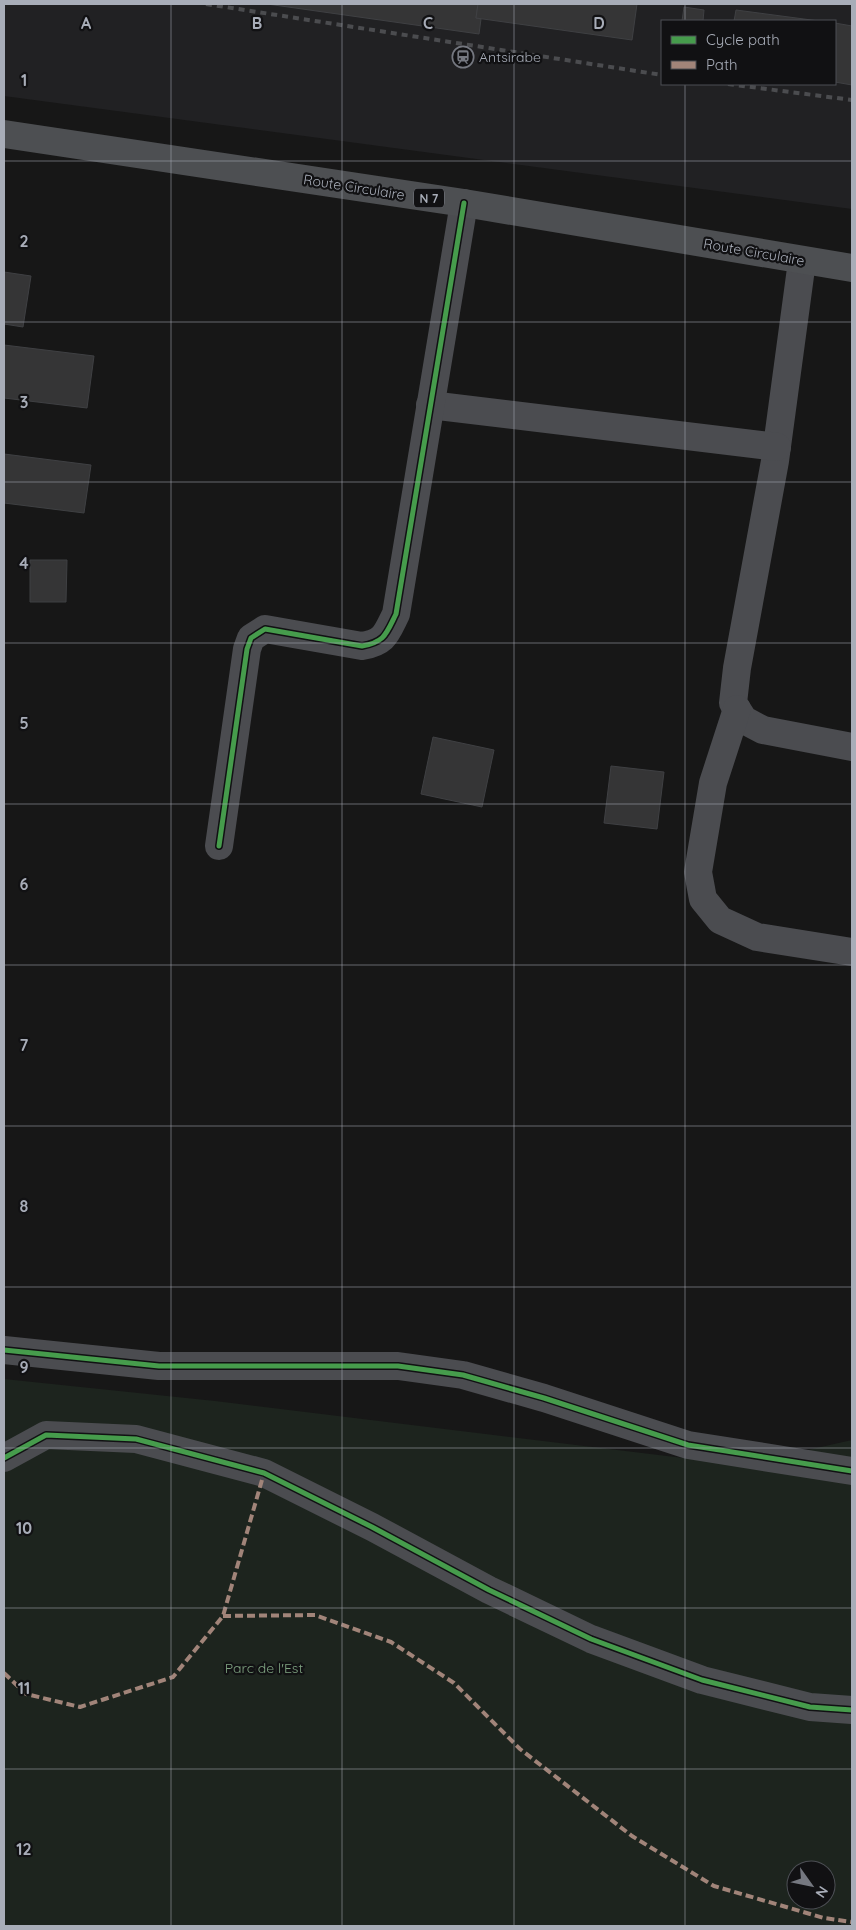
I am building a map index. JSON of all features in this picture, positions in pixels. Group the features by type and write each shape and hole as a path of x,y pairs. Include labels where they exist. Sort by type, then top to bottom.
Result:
{"main road":[{"name":"Route Circulaire","path":"4,134 464,203 852,268"}],"street":[{"path":"219,846 247,649 251,638 265,629 362,646 377,643 387,632 396,614 464,203"},
{"path":"802,261 777,447 737,668 733,703 744,720 763,730 852,747"},
{"path":"430,405 777,447"},
{"path":"737,709 712,793 698,872 703,899 720,920 757,937 852,952"},
{"path":"4,1350 159,1366 398,1366 464,1374 688,1445 852,1471"},
{"path":"4,1458 46,1435 136,1439 264,1473 372,1526 488,1590 591,1640 702,1680 810,1707 852,1710"}],"shaded area":[{"path":"4,4 852,4 852,209 4,96"}],"green space":[{"name":"Parc de l'Est","path":"4,1379 215,1401 741,1465 852,1440 852,1926 4,1926"}],"building":[{"path":"267,4 478,4 476,18 481,19 479,34"},
{"path":"478,4 637,4 632,40 476,18"},
{"path":"684,7 704,10 703,20 682,20"},
{"path":"736,10 811,20 734,20"},
{"path":"836,23 852,26 852,85 836,82"},
{"path":"4,272 31,276 23,327 4,324"},
{"path":"4,345 94,356 87,408 4,398"},
{"path":"4,454 91,465 84,513 4,503"},
{"path":"30,560 67,560 66,602 30,602"},
{"path":"433,737 494,750 482,807 421,794"},
{"path":"611,766 664,772 657,829 604,823"}],"railway":[{"path":"206,4 661,75"},
{"path":"736,85 852,100"}],"marked path":[{"path":"4,1673 26,1694 80,1707 173,1677 223,1616 264,1473"},
{"path":"223,1616 315,1615 391,1642 454,1683 520,1749 632,1836 714,1886 824,1918 852,1922"}],"cycle path":[{"path":"219,846 247,649 251,638 265,629 362,646 376,642 384,636 396,614 464,203"},
{"path":"4,1350 159,1366 398,1366 463,1375 544,1398 688,1445 852,1471"},
{"path":"4,1458 46,1435 136,1439 264,1473 372,1527 489,1590 591,1639 702,1680 810,1707 852,1710"}],"place":[{"name":"Antsirabe","path":"463,57"}]}
